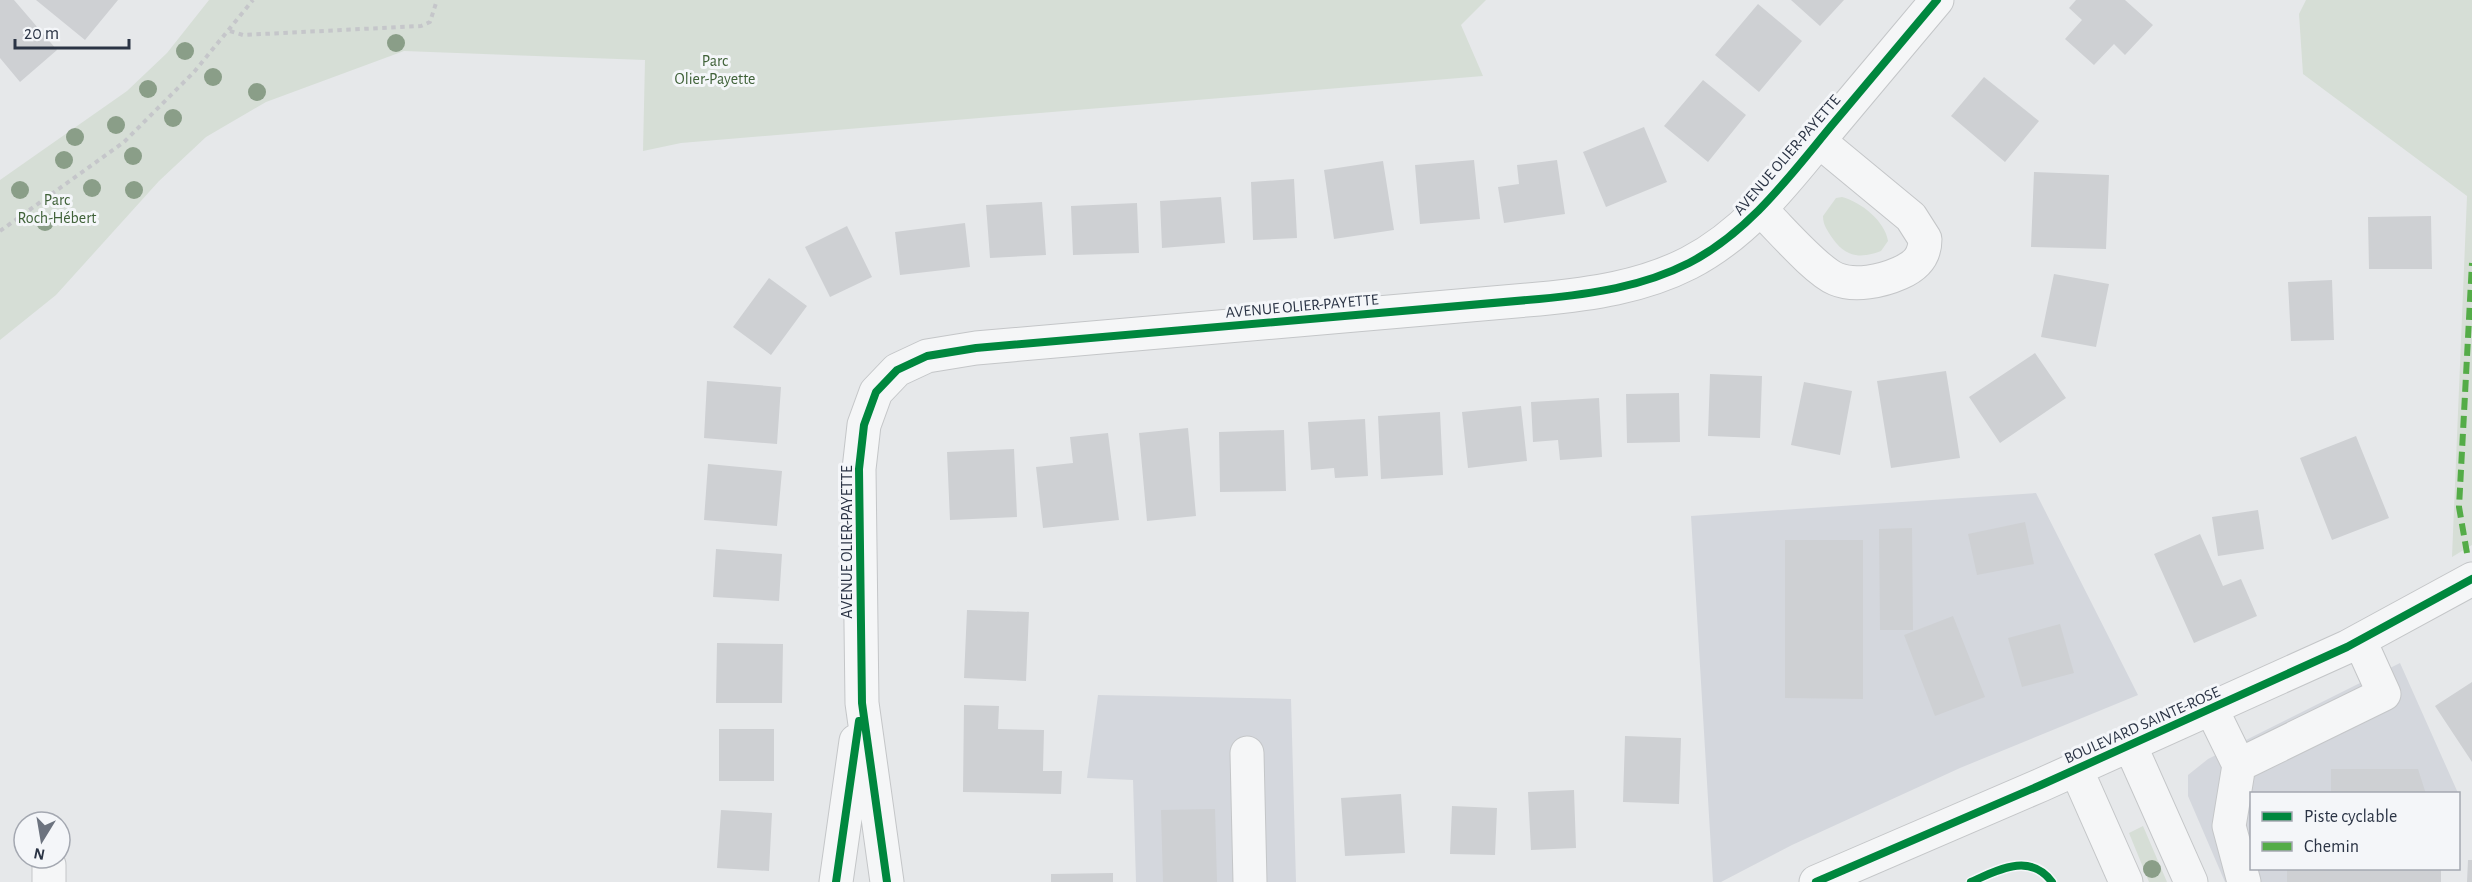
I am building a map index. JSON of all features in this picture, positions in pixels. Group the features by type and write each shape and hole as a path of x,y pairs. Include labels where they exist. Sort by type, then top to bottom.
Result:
{"street":[{"name":"AVENUE OLIER-PAYETTE","path":"887,882 862,703 861,445 868,409 876,392 897,370 927,356 976,348 1604,291 1650,279 1690,263 1726,239 1761,209 1937,0"},
{"name":"AVENUE OLIER-PAYETTE","path":"1761,209 1818,266 1836,279 1856,282 1888,278 1915,265 1922,258 1925,239 1911,218 1819,141"},
{"name":"BOULEVARD SAINTE-ROSE","path":"1816,882 2076,769 2360,641 2472,579"},
{"path":"2239,765 2384,694 2360,641"},
{"name":"AVENUE OLIER-PAYETTE","path":"837,882 862,703"},
{"path":"2211,708 2239,765 2229,826 2244,882"},
{"path":"2130,745 2191,882"},
{"path":"1247,753 1250,882"},
{"path":"2076,769 2126,882"}],"path":[{"path":"0,231 124,142 194,72 230,31 253,0"},
{"path":"230,31 243,35 421,26 430,22 437,0"}],"shaded area":[{"path":"2036,493 2138,695 1960,768 1792,845 1721,882 1713,882 1691,516"},
{"path":"2400,663 2458,792 2250,792 2250,870 2441,870 2441,882 2225,882 2188,796 2188,775 2208,759"},
{"path":"1098,695 1291,699 1296,882 1136,882 1133,780 1087,778"}],"green space":[{"name":"Parc Olier-Payette","path":"209,0 1486,0 1461,25 1483,76 681,143 643,151 645,60 404,51 266,102 206,137 159,181 56,295 0,340 0,180 127,91 167,53"},
{"path":"2306,0 2472,0 2472,545 2452,557 2467,196 2303,74 2299,14"},
{"path":"1842,197 1857,203 1871,213 1882,226 1888,241 1881,251 1854,255 1843,250 1833,239 1825,226 1823,216 1836,198"},
{"path":"2143,826 2167,882 2149,882 2129,833"}],"building":[{"path":"0,0 14,0 57,50 20,82 0,58"},
{"path":"36,0 118,0 85,40"},
{"path":"1791,0 1844,0 1820,26"},
{"path":"2076,0 2125,0 2153,25 2125,55 2114,44 2094,65 2065,39 2082,20 2069,8"},
{"path":"1758,4 1802,41 1759,92 1715,55"},
{"path":"1984,77 2039,121 2005,162 1951,116"},
{"path":"1703,80 1746,115 1708,162 1664,126"},
{"path":"1644,127 1667,182 1606,207 1583,152"},
{"path":"1474,160 1480,219 1420,224 1415,165"},
{"path":"1557,160 1565,214 1504,223 1498,187 1519,184 1517,165"},
{"path":"1383,161 1394,230 1334,239 1324,170"},
{"path":"2034,172 2109,175 2106,249 2031,247"},
{"path":"1294,179 1297,238 1253,240 1251,182"},
{"path":"1221,197 1225,243 1162,248 1160,201"},
{"path":"1042,202 1046,255 990,258 986,205"},
{"path":"1137,203 1139,253 1073,255 1071,206"},
{"path":"2431,216 2432,269 2369,269 2368,217"},
{"path":"965,223 970,267 900,275 895,232"},
{"path":"847,226 872,277 830,297 805,247"},
{"path":"2054,274 2109,284 2096,347 2041,337"},
{"path":"769,278 807,306 771,355 733,327"},
{"path":"2332,280 2334,340 2291,341 2288,282"},
{"path":"2035,353 2066,398 2000,443 1969,397"},
{"path":"1946,371 1960,458 1891,468 1877,381"},
{"path":"1710,374 1762,376 1760,438 1708,436"},
{"path":"707,381 781,387 777,444 704,438"},
{"path":"1804,382 1852,391 1840,455 1791,445"},
{"path":"1679,393 1680,442 1627,443 1626,394"},
{"path":"1599,398 1602,457 1560,460 1558,440 1533,442 1531,402"},
{"path":"1521,406 1527,461 1468,468 1462,412"},
{"path":"1440,412 1443,475 1381,479 1378,416"},
{"path":"1365,419 1368,476 1335,478 1334,468 1311,470 1308,422"},
{"path":"1188,428 1196,516 1147,521 1139,433"},
{"path":"1284,430 1286,491 1220,492 1219,432"},
{"path":"1108,433 1119,520 1043,528 1036,467 1073,463 1070,437"},
{"path":"2356,436 2389,518 2332,540 2300,458"},
{"path":"1014,449 1017,517 950,520 947,452"},
{"path":"708,464 782,471 777,526 704,520"},
{"path":"2258,510 2264,549 2218,556 2212,517"},
{"path":"2025,522 2034,564 1977,575 1968,534"},
{"path":"1912,528 1913,630 1880,630 1879,529"},
{"path":"2200,534 2223,586 2241,579 2257,616 2194,643 2154,554"},
{"path":"1785,540 1863,540 1863,699 1785,698"},
{"path":"716,549 782,554 779,601 713,597"},
{"path":"967,610 1029,612 1026,681 964,678"},
{"path":"1953,616 1985,697 1935,716 1904,635"},
{"path":"2060,624 2074,673 2022,687 2008,638"},
{"path":"717,643 783,644 782,703 716,703"},
{"path":"2472,682 2472,762 2435,706"},
{"path":"964,705 999,706 998,729 1044,730 1043,771 1062,771 1061,794 963,792"},
{"path":"719,729 774,729 774,781 719,781"},
{"path":"1625,736 1681,738 1679,804 1623,802"},
{"path":"2331,769 2418,769 2425,792 2331,792"},
{"path":"1574,790 1576,848 1531,850 1528,792"},
{"path":"1401,794 1405,853 1345,856 1341,798"},
{"path":"1452,806 1497,808 1495,855 1450,854"},
{"path":"1215,809 1217,882 1163,882 1161,810"},
{"path":"721,810 772,813 769,871 717,868"},
{"path":"2468,860 2472,860 2472,882 2467,882"},
{"path":"2287,870 2441,870 2441,882 2287,882"},
{"path":"1113,873 1113,882 1051,882 1051,874"}],"marked path":[{"path":"2467,553 2459,507 2472,263"}],"cycle path":[{"path":"887,882 862,703 859,469 864,425 876,392 897,370 927,356 976,348 1558,297 1597,292 1653,278 1689,263 1711,250 1731,236 1767,202 1937,0"},
{"path":"1816,882 2041,785 2347,647 2472,579"},
{"path":"836,882 859,721"},
{"path":"1971,882 2013,866 2034,868 2052,882"}],"park label":[{"name":"Parc Roch-Hébert","path":"57,209"}]}
